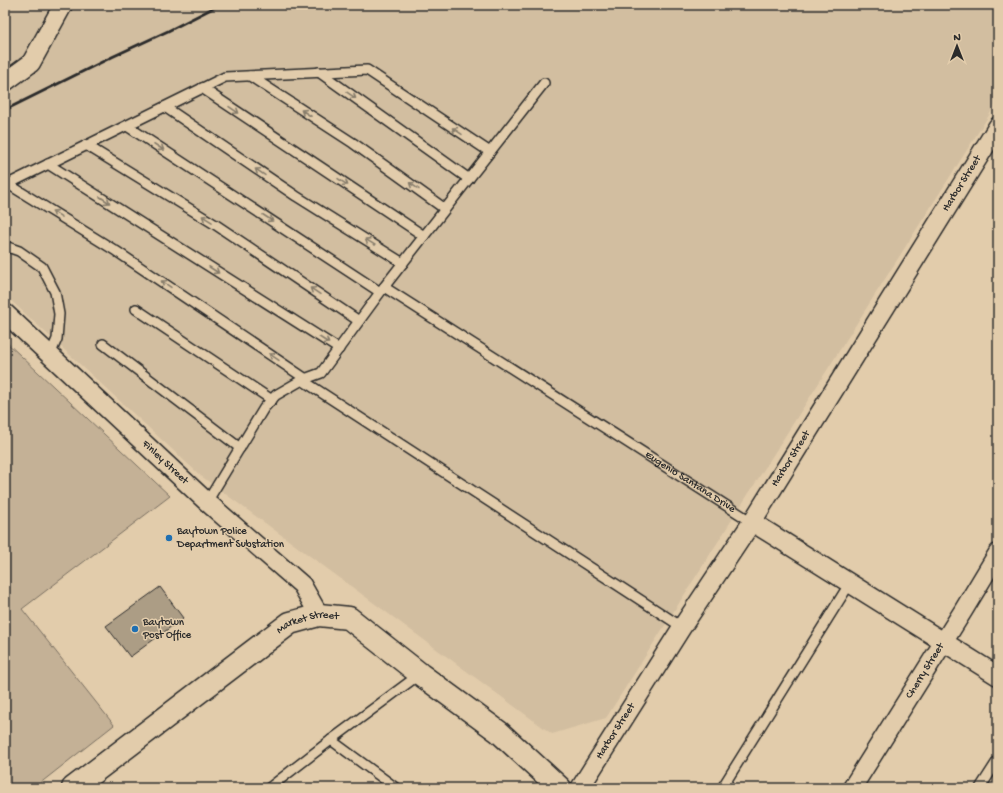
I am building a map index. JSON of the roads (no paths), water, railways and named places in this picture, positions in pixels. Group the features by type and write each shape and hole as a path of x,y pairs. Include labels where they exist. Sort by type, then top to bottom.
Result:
{"main road":[{"name":"Market Street","path":"73,788 290,623 319,616 349,618 420,674 499,732 560,788"}],"street":[{"path":"5,82 31,63 63,5"},
{"name":"Harbor Street","path":"580,788 682,627 752,522 995,137"},
{"name":"Finley Street","path":"5,312 50,356 207,502 302,584 319,616"},
{"name":"Eugenio Santana Drive","path":"752,522 998,676"},
{"name":"Cherry Street","path":"852,788 998,553"}],"lane":[{"path":"490,152 367,70 225,77 8,184 116,251 304,380 682,627"},
{"path":"319,72 469,179"},
{"path":"250,76 353,143 445,208"},
{"path":"207,502 264,408 276,395 321,372 382,289 544,83"},
{"path":"202,88 424,236"},
{"path":"165,107 296,196 403,263"},
{"name":"Eugenio Santana Drive","path":"127,126 382,289 602,426 752,522"},
{"path":"86,145 216,225 359,321"},
{"path":"48,164 339,349"},
{"path":"5,246 19,251 42,267 55,292 59,314 57,339 50,356"},
{"path":"136,309 272,400"},
{"path":"102,344 240,448"},
{"path":"722,788 850,583"},
{"path":"269,788 420,674"},
{"path":"331,740 396,788"},
{"path":"980,788 998,760"}],"railway":[{"path":"5,110 219,5"}],"place":[{"name":"Baytown Police Department Substation","path":"169,538"},
{"name":"Baytown Post Office","path":"135,629"}]}
